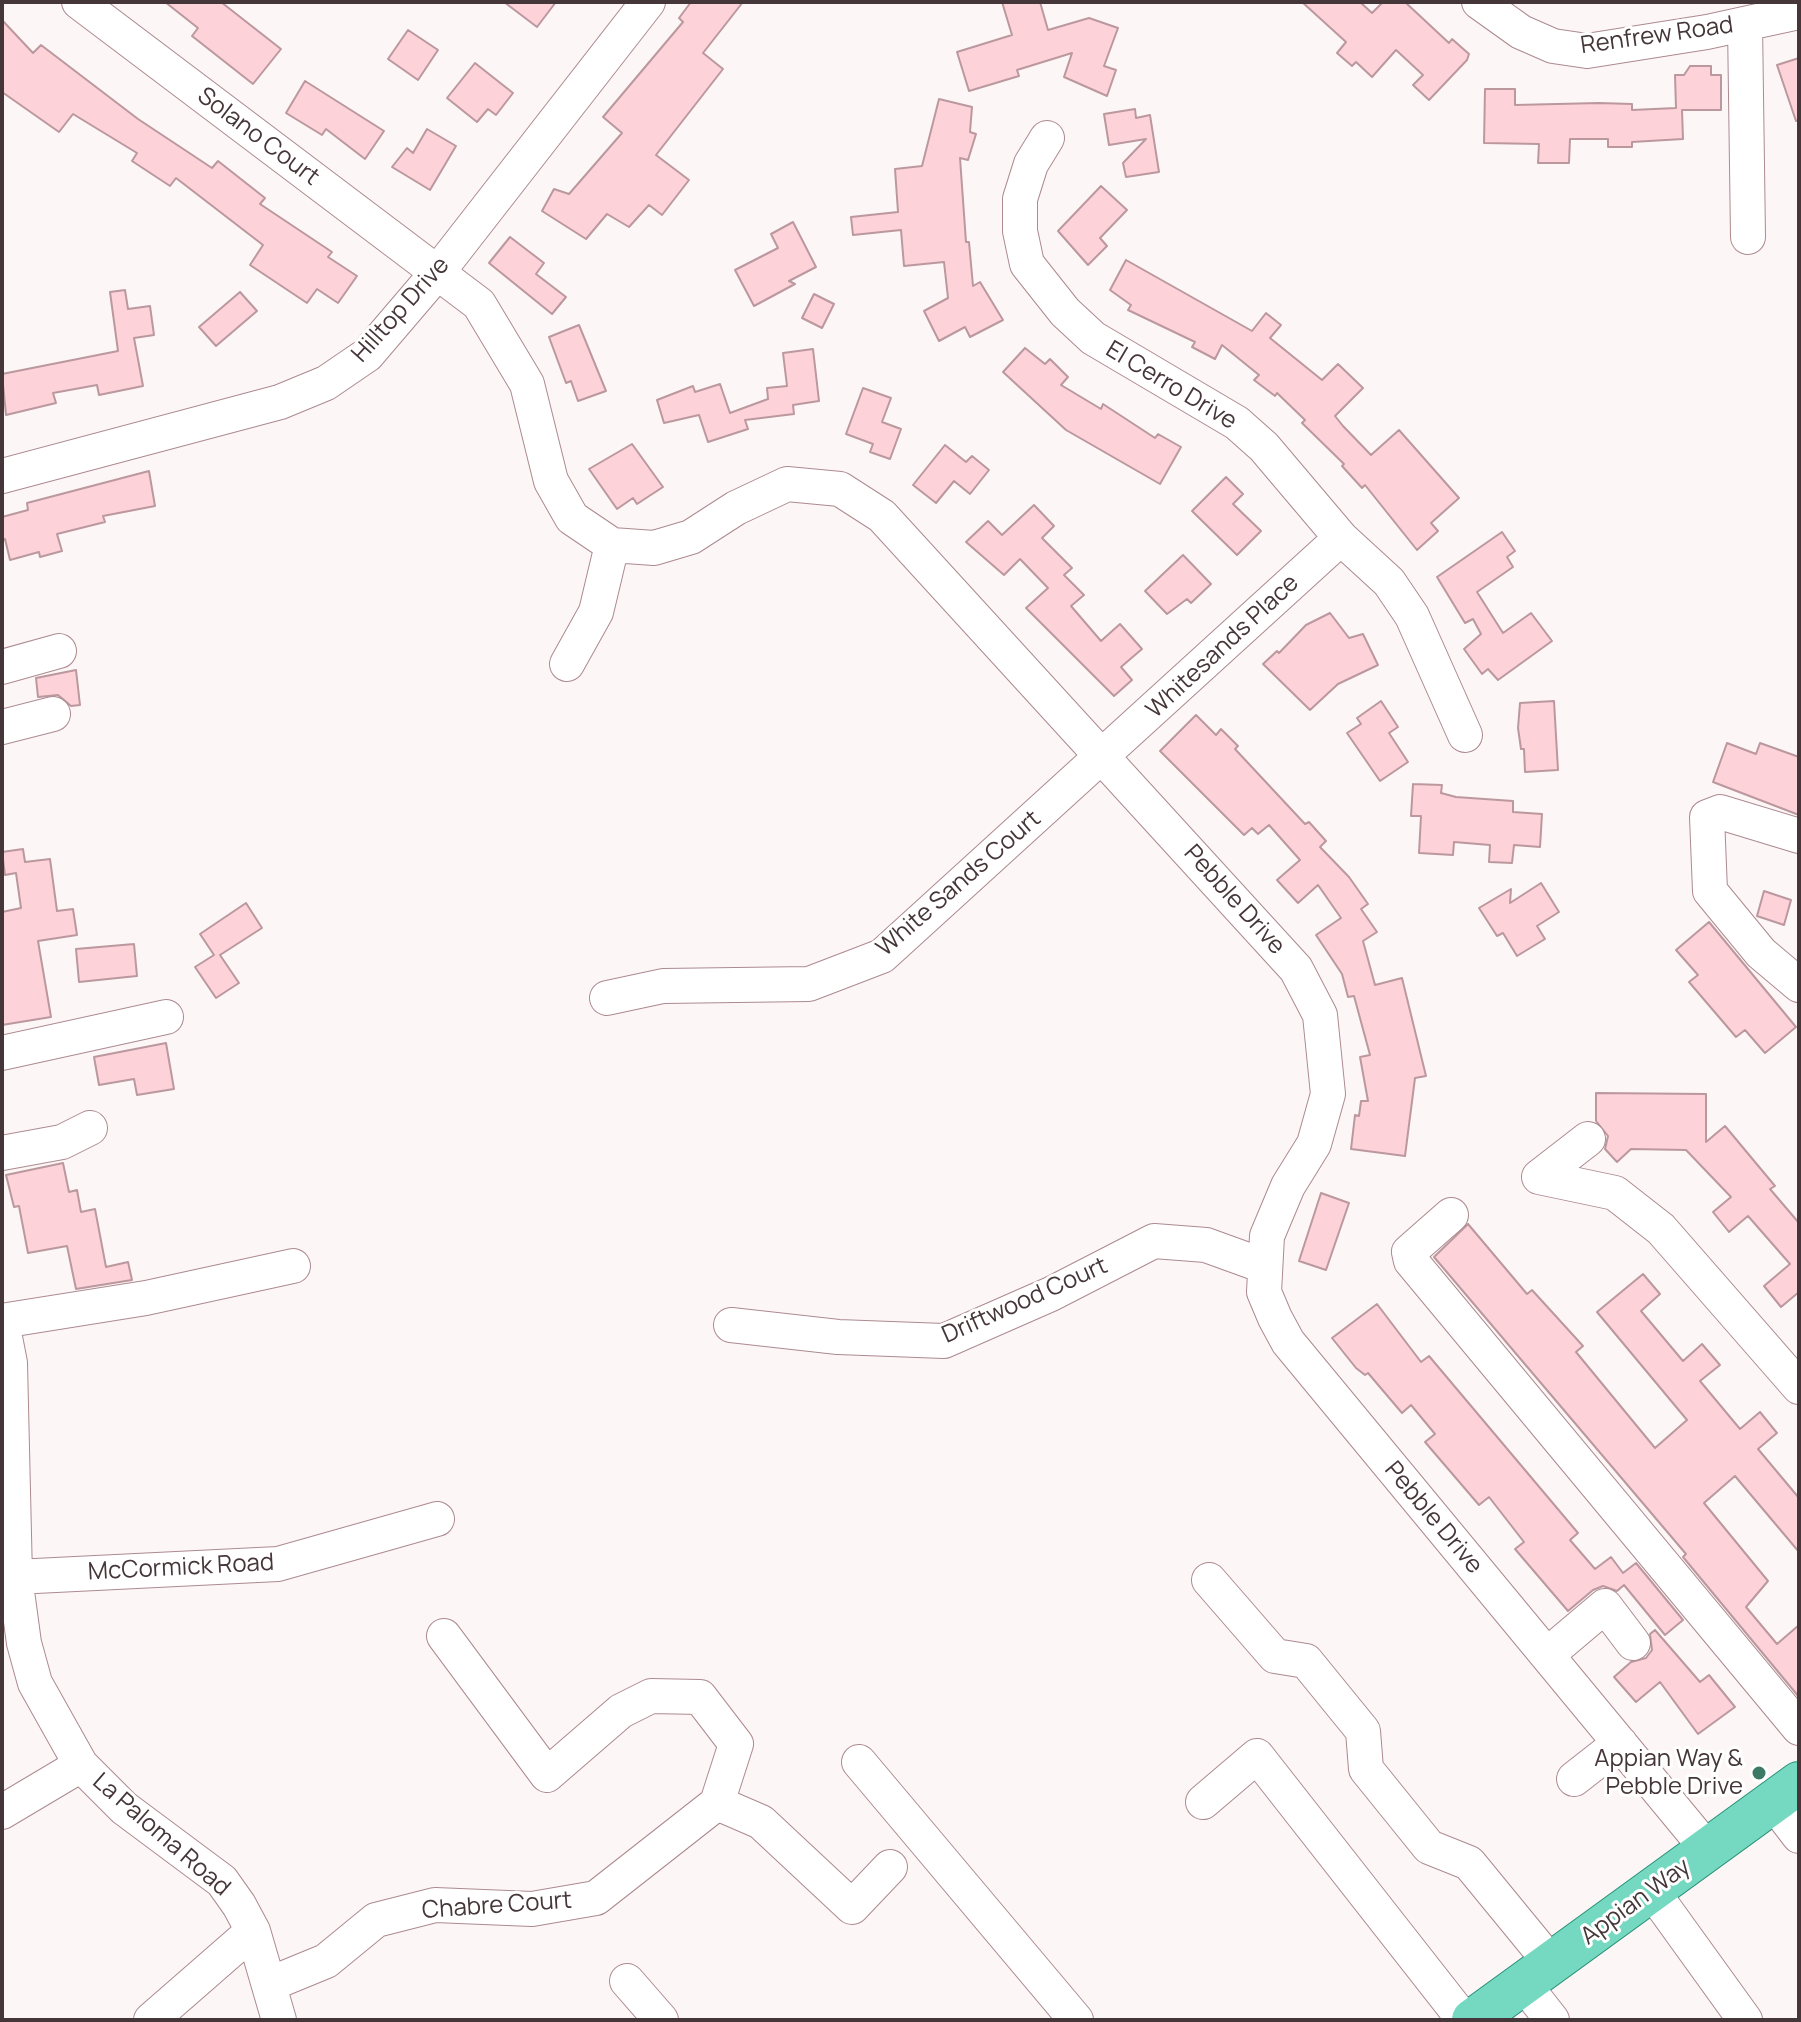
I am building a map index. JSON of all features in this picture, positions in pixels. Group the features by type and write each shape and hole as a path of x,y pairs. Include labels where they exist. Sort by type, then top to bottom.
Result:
{"main road":[{"name":"Appian Way","path":"1473,2020 1786,1792"}],"street":[{"name":"Solano Court","path":"79,2 437,273"},
{"name":"Hilltop Drive","path":"2,476 280,402 326,383 367,355 437,273 648,2"},
{"name":"Renfrew Road","path":"1479,2 1521,32 1553,46 1587,51 1707,17 1745,24 1799,12"},
{"path":"1745,24 1748,237"},
{"name":"El Cerro Drive","path":"1047,138 1031,164 1020,199 1020,231 1027,264 1065,312 1093,338 1246,431 1264,447 1341,538 1389,582 1412,616 1465,735"},
{"name":"Pebble Drive","path":"437,273 479,304 506,344 527,384 551,481 572,518 612,545 654,548 691,537 746,502 787,484 840,489 882,516 1105,756 1296,969 1320,1015 1328,1067 1322,1120 1314,1144 1277,1210 1267,1236 1264,1292 1288,1342 1708,1850"},
{"name":"Whitesands Place","path":"1105,756 1341,538"},
{"path":"567,664 596,612 612,545"},
{"path":"2,667 59,651"},
{"path":"2,727 53,714"},
{"name":"White Sands Court","path":"607,998 663,986 809,984 882,956 1105,756"},
{"path":"1799,836 1720,812 1707,817 1710,891 1761,953 1799,985"},
{"path":"2,1053 166,1017"},
{"path":"2,1153 62,1142 90,1128"},
{"path":"1588,1139 1539,1177 1615,1193 1661,1229 1799,1387"},
{"path":"1451,1215 1409,1252 1411,1261 1799,1728"},
{"name":"Driftwood Court","path":"731,1325 838,1337 944,1341 1051,1294 1154,1241 1206,1245 1264,1266"},
{"path":"2,1325 293,1266"},
{"name":"La Paloma Road","path":"2,1325 10,1363 8,1454 15,1577 24,1643 35,1683 81,1765 124,1808 222,1881 253,1931 279,2020"},
{"name":"McCormick Road","path":"15,1577 278,1564 437,1519"},
{"path":"1209,1580 1275,1656 1306,1661 1363,1731 1366,1769 1429,1847 1469,1863 1537,1973 1552,2020"},
{"path":"1547,1655 1605,1606 1633,1643"},
{"path":"444,1636 547,1775 621,1711 651,1696 700,1697 736,1744 717,1803 761,1822 852,1907 890,1867"},
{"path":"1574,1779 1620,1743"},
{"path":"1203,1802 1257,1756 1464,2020"},
{"path":"859,1762 1076,2020"},
{"path":"2,1812 81,1765"},
{"path":"1786,1792 1799,1836"},
{"name":"Chabre Court","path":"270,1984 326,1961 376,1920 435,1905 532,1909 596,1898 717,1803"},
{"path":"1652,1891 1745,2020"},
{"path":"151,2020 253,1931"},
{"path":"627,1981 661,2020"}],"building":[{"path":"165,2 221,2 281,49 253,84 192,36 198,28"},
{"path":"504,2 556,2 537,27"},
{"path":"691,2 743,2 703,53 723,69 656,155 689,180 662,215 649,205 629,227 607,214 586,239 542,211 554,189 569,194 622,133 603,117 683,22 679,18"},
{"path":"1002,2 1040,2 1048,30 1089,18 1118,28 1104,66 1116,70 1107,96 1064,77 1072,53 1017,70 1019,76 969,91 957,52 1012,35"},
{"path":"1302,2 1360,2 1372,13 1383,2 1405,2 1449,43 1452,39 1469,54 1467,60 1429,100 1413,85 1423,75 1396,50 1372,77 1356,62 1352,66 1337,53 1346,42"},
{"path":"2,20 33,53 41,45 138,119 212,168 218,161 265,198 260,204 332,252 328,257 357,276 338,303 317,289 307,303 250,265 263,245 176,178 170,186 132,161 137,153 73,114 59,132 2,92"},
{"path":"408,30 438,50 418,80 388,59"},
{"path":"1799,58 1799,120 1796,121 1777,65"},
{"path":"475,63 513,93 496,115 488,109 477,122 447,98"},
{"path":"1690,66 1711,66 1711,75 1721,75 1721,110 1682,110 1683,139 1632,142 1632,147 1608,147 1608,139 1570,139 1569,163 1538,163 1539,144 1484,143 1485,89 1515,89 1515,105 1599,103 1632,104 1632,110 1676,108 1675,75 1684,75"},
{"path":"305,81 384,131 365,159 326,129 322,135 286,113"},
{"path":"939,99 972,107 970,132 976,134 968,160 960,158 966,242 969,242 973,286 980,282 1003,320 970,337 965,327 939,341 924,311 948,298 944,262 904,266 901,230 853,235 851,217 898,212 895,169 922,166"},
{"path":"1135,109 1136,118 1150,115 1159,172 1126,177 1123,163 1146,139 1109,145 1104,114"},
{"path":"427,129 456,146 430,190 392,167 407,148 413,153"},
{"path":"1101,186 1127,210 1100,238 1107,246 1088,265 1058,231"},
{"path":"793,222 816,267 789,281 795,284 754,306 735,270 778,248 771,234"},
{"path":"510,237 544,263 536,274 566,297 552,314 489,263"},
{"path":"1126,260 1252,331 1266,313 1281,325 1270,338 1322,380 1338,364 1363,388 1335,416 1343,426 1371,455 1399,430 1459,498 1431,523 1438,531 1417,550 1365,485 1362,488 1342,466 1344,464 1302,423 1305,420 1277,393 1275,396 1254,380 1259,375 1222,345 1215,359 1192,347 1195,342 1128,310 1131,305 1110,290"},
{"path":"125,290 128,309 150,306 154,335 134,338 143,386 99,395 97,385 53,393 56,403 6,415 2,374 118,351 110,292"},
{"path":"240,292 257,311 216,346 199,327"},
{"path":"814,294 834,304 822,328 802,318"},
{"path":"579,325 606,391 578,401 571,381 566,383 549,337"},
{"path":"1025,348 1045,364 1050,359 1068,377 1061,385 1101,409 1103,404 1155,438 1158,434 1181,447 1160,484 1066,430 1003,372"},
{"path":"813,349 819,401 793,405 794,414 745,420 748,429 708,442 699,415 664,423 657,400 693,386 695,392 720,384 730,413 768,399 767,388 787,386 783,353"},
{"path":"863,388 891,398 882,422 901,429 890,459 870,452 873,444 846,434"},
{"path":"632,444 663,487 637,504 633,498 617,509 589,469"},
{"path":"945,445 966,462 972,456 989,470 970,494 954,481 936,503 913,485"},
{"path":"149,471 155,506 103,516 105,522 57,534 62,551 40,557 39,552 10,560 5,539 2,540 2,517 28,510 27,503"},
{"path":"1226,477 1243,494 1233,504 1261,531 1237,555 1192,511"},
{"path":"1034,505 1054,526 1042,538 1072,568 1064,575 1084,595 1071,606 1101,641 1120,624 1142,649 1121,667 1132,680 1114,696 1026,608 1048,588 1020,559 1004,575 966,542 988,521 1002,535"},
{"path":"1502,532 1515,551 1507,557 1513,567 1477,592 1503,633 1531,613 1552,641 1498,680 1488,669 1482,674 1464,649 1481,634 1473,619 1465,623 1437,577"},
{"path":"1183,555 1211,584 1191,603 1187,599 1167,614 1145,591"},
{"path":"1330,613 1349,638 1363,634 1378,665 1338,684 1310,710 1263,664 1277,651 1279,653 1306,625"},
{"path":"76,670 80,705 71,706 58,695 38,697 36,678"},
{"path":"1381,701 1398,727 1389,733 1408,762 1380,781 1347,733 1361,724 1357,718"},
{"path":"1554,701 1558,770 1525,772 1524,749 1521,749 1518,728 1520,703"},
{"path":"1196,715 1216,735 1221,729 1238,746 1235,749 1305,824 1309,822 1326,841 1320,847 1349,877 1368,904 1361,909 1377,932 1363,941 1375,985 1402,978 1426,1076 1415,1078 1405,1156 1351,1149 1355,1115 1359,1116 1361,1101 1368,1101 1360,1057 1370,1055 1354,996 1348,997 1342,974 1316,935 1341,918 1318,885 1298,903 1277,880 1300,860 1269,825 1258,834 1252,828 1244,835 1160,751"},
{"path":"1727,743 1756,754 1760,743 1799,757 1799,815 1713,782"},
{"path":"1413,784 1442,785 1441,793 1456,797 1513,801 1513,812 1542,814 1540,847 1514,845 1512,863 1489,862 1490,845 1454,842 1453,855 1419,853 1421,816 1411,816"},
{"path":"23,849 25,862 50,859 57,911 73,909 77,935 38,941 51,1017 2,1025 2,912 21,908 16,873 5,875 2,852"},
{"path":"1541,883 1559,912 1537,926 1545,939 1517,956 1503,933 1497,936 1479,908 1511,889 1510,903"},
{"path":"1764,891 1791,900 1784,925 1757,916"},
{"path":"246,903 262,928 220,955 239,983 216,998 195,967 214,955 200,934"},
{"path":"1709,922 1796,1027 1765,1053 1745,1030 1736,1037 1689,982 1698,975 1676,950"},
{"path":"134,944 137,976 79,982 76,949"},
{"path":"166,1043 174,1089 137,1095 134,1079 99,1085 94,1057"},
{"path":"1596,1093 1706,1094 1706,1142 1725,1126 1775,1186 1770,1189 1799,1223 1799,1292 1781,1307 1764,1286 1790,1264 1748,1216 1729,1232 1713,1212 1731,1197 1686,1150 1631,1149 1617,1162 1605,1149 1608,1136 1596,1121"},
{"path":"63,1163 69,1192 77,1190 81,1212 95,1209 106,1267 128,1262 132,1280 76,1289 67,1246 28,1253 19,1206 14,1207 6,1175"},
{"path":"1321,1193 1349,1203 1326,1270 1299,1261"},
{"path":"1468,1224 1527,1294 1532,1290 1583,1346 1576,1352 1655,1448 1687,1420 1597,1312 1643,1274 1660,1294 1641,1311 1683,1361 1702,1344 1720,1365 1700,1381 1740,1429 1760,1412 1777,1433 1758,1449 1799,1498 1799,1552 1735,1476 1704,1503 1768,1581 1746,1607 1777,1644 1799,1625 1799,1697 1683,1557 1686,1554 1434,1257"},
{"path":"1377,1304 1421,1362 1429,1356 1578,1533 1570,1540 1595,1569 1611,1557 1623,1573 1636,1563 1683,1620 1665,1635 1624,1585 1617,1591 1603,1586 1593,1590 1568,1611 1515,1549 1524,1542 1489,1497 1479,1505 1425,1442 1435,1434 1411,1405 1402,1413 1368,1373 1365,1375 1356,1368 1332,1338"},
{"path":"1655,1630 1700,1682 1709,1675 1735,1707 1698,1734 1660,1682 1636,1702 1614,1677 1631,1662 1646,1658 1652,1650 1650,1634"}],"place":[{"name":"Appian Way & Pebble Drive","path":"1759,1773"}]}
